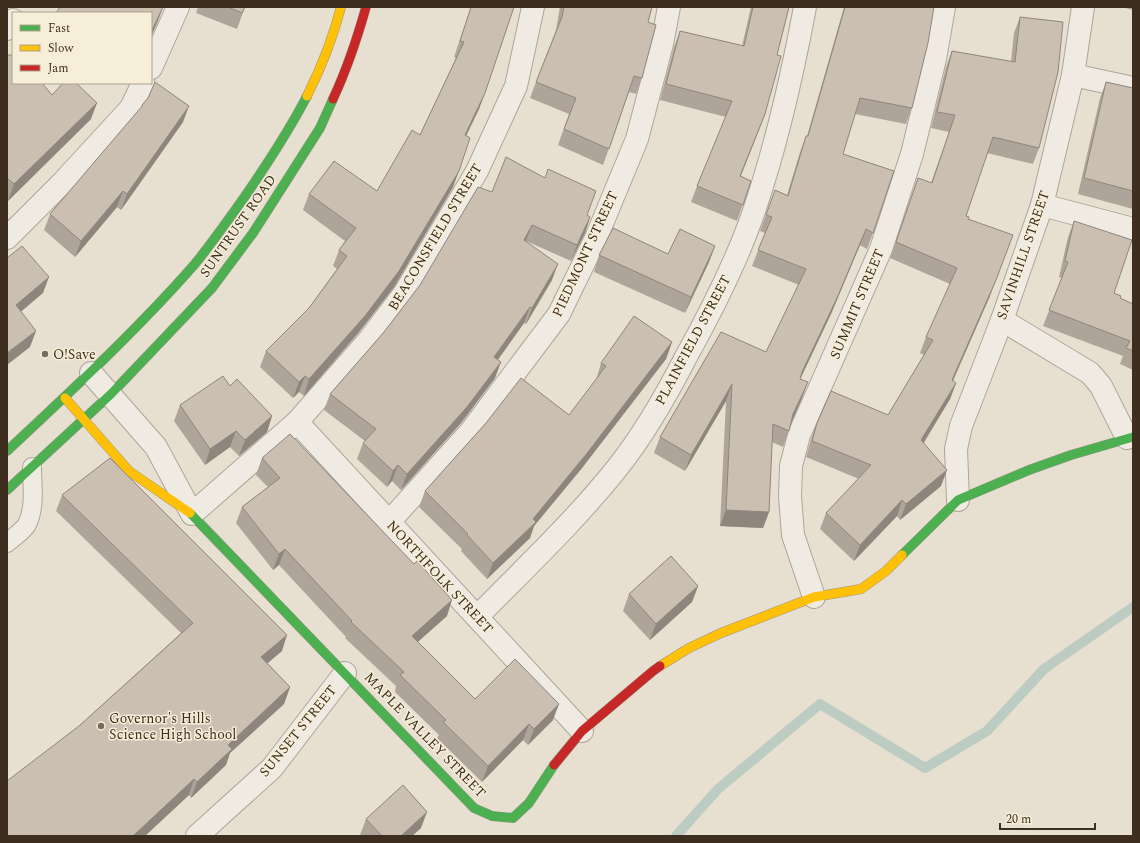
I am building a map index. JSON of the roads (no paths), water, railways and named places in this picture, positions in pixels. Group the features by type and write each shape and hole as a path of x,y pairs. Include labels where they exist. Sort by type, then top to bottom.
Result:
{"street":[{"path":"152,66 178,7"},
{"name":"SUNTRUST ROAD","path":"7,451 92,373 194,264 233,213 266,165 296,115 319,72 336,26 341,7"},
{"name":"SUNTRUST ROAD","path":"7,490 111,394 212,288 253,233 320,128 343,78 359,33 366,7"},
{"name":"BEACONSFIELD STREET","path":"192,514 297,422 368,340 404,294 477,171 516,86 533,7"},
{"name":"PIEDMONT STREET","path":"389,522 471,431 560,314 596,238 637,139 662,44 669,7"},
{"name":"PLAINFIELD STREET","path":"477,617 585,507 619,465 664,399 706,321 753,214 788,90 805,7"},
{"name":"SUMMIT STREET","path":"814,597 793,534 790,496 791,466 799,435 881,249 912,154 935,59 944,7"},
{"name":"SAVINHILL STREET","path":"958,500 956,450 961,426 1002,320 1042,205 1073,75 1083,7"},
{"path":"1073,75 1133,88"},
{"path":"7,238 63,182 131,108 143,84"},
{"path":"1042,205 1133,229"},
{"path":"1002,320 1090,373 1101,386 1130,437"},
{"path":"92,373 156,447 192,514"},
{"name":"MAPLE VALLEY STREET","path":"65,398 129,471 192,514 474,808 492,816 513,818 529,803 548,773 582,731 654,671 688,648 761,617 814,597 861,589 886,571 958,500 1029,470 1130,437"},
{"name":"NORTHFOLK STREET","path":"297,422 582,731"},
{"name":"SUNSET STREET","path":"197,836 272,768 345,673"}],"lane":[{"path":"7,543 25,527 30,516 32,503 32,467"}],"waterway":[{"path":"676,836 718,789 820,704 925,768 987,731 1044,669 1133,607"}],"place":[{"name":"O!Save","path":"45,354"},
{"name":"Governor's Hills Science High School","path":"101,726"}]}
